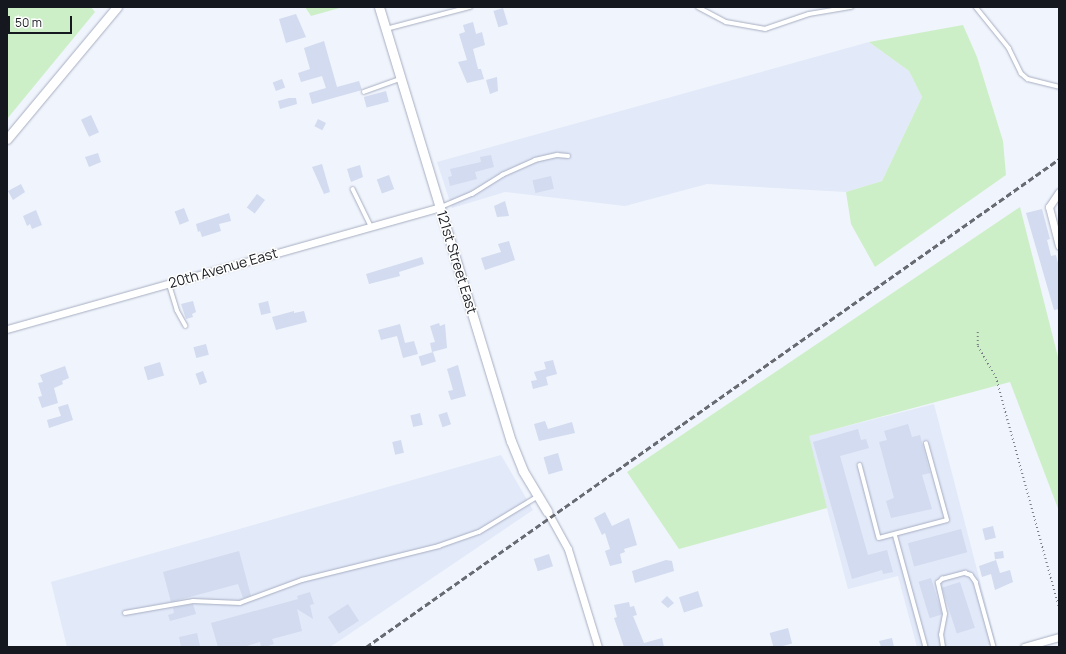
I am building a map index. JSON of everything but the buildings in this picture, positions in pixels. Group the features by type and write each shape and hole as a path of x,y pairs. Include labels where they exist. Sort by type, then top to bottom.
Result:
{"street":[{"path":"7,139 117,7"},
{"name":"121st Street East","path":"379,7 511,441 522,471 547,511"},
{"path":"1059,192 1049,207 1059,246"},
{"name":"20th Avenue East","path":"7,329 440,207"},
{"path":"547,511 568,549 598,647"},
{"path":"1024,647 1059,637"}],"lane":[{"path":"386,29 470,7"},
{"path":"698,7 726,22 765,29 809,14 851,7"},
{"path":"976,7 1008,48 1021,73 1028,79 1059,87"},
{"path":"364,92 401,79"},
{"path":"440,207 472,194 502,175 535,160 557,155 568,156"},
{"path":"353,189 371,226"},
{"path":"170,283 177,310 186,326"},
{"path":"860,465 879,538 947,520 926,444"},
{"path":"125,613 193,601 240,603 302,580 432,548 479,532 538,496"},
{"path":"895,534 926,647"},
{"path":"943,647 941,635 945,614 938,583 942,579 965,573 971,575 976,582 994,647"}],"path":[{"path":"978,332 978,346 996,377 1059,608"}],"shaded area":[{"path":"869,42 909,71 922,97 882,181 846,192 707,184 625,206 505,192 452,208 437,162"},
{"path":"934,404 996,643 982,647 917,647 898,576 848,589 808,436"},
{"path":"501,455 533,510 330,647 67,647 51,582"}],"green space":[{"path":"7,7 91,7 95,12 7,119"},
{"path":"305,7 343,7 311,16"},
{"path":"963,25 977,57 1003,141 1006,175 875,267 851,224 846,192 882,181 922,97 909,71 869,42"},
{"path":"1020,207 1059,361 1059,511 1010,382 809,436 827,508 679,549 627,472"}],"railway":[{"path":"366,647 1059,159"}]}
